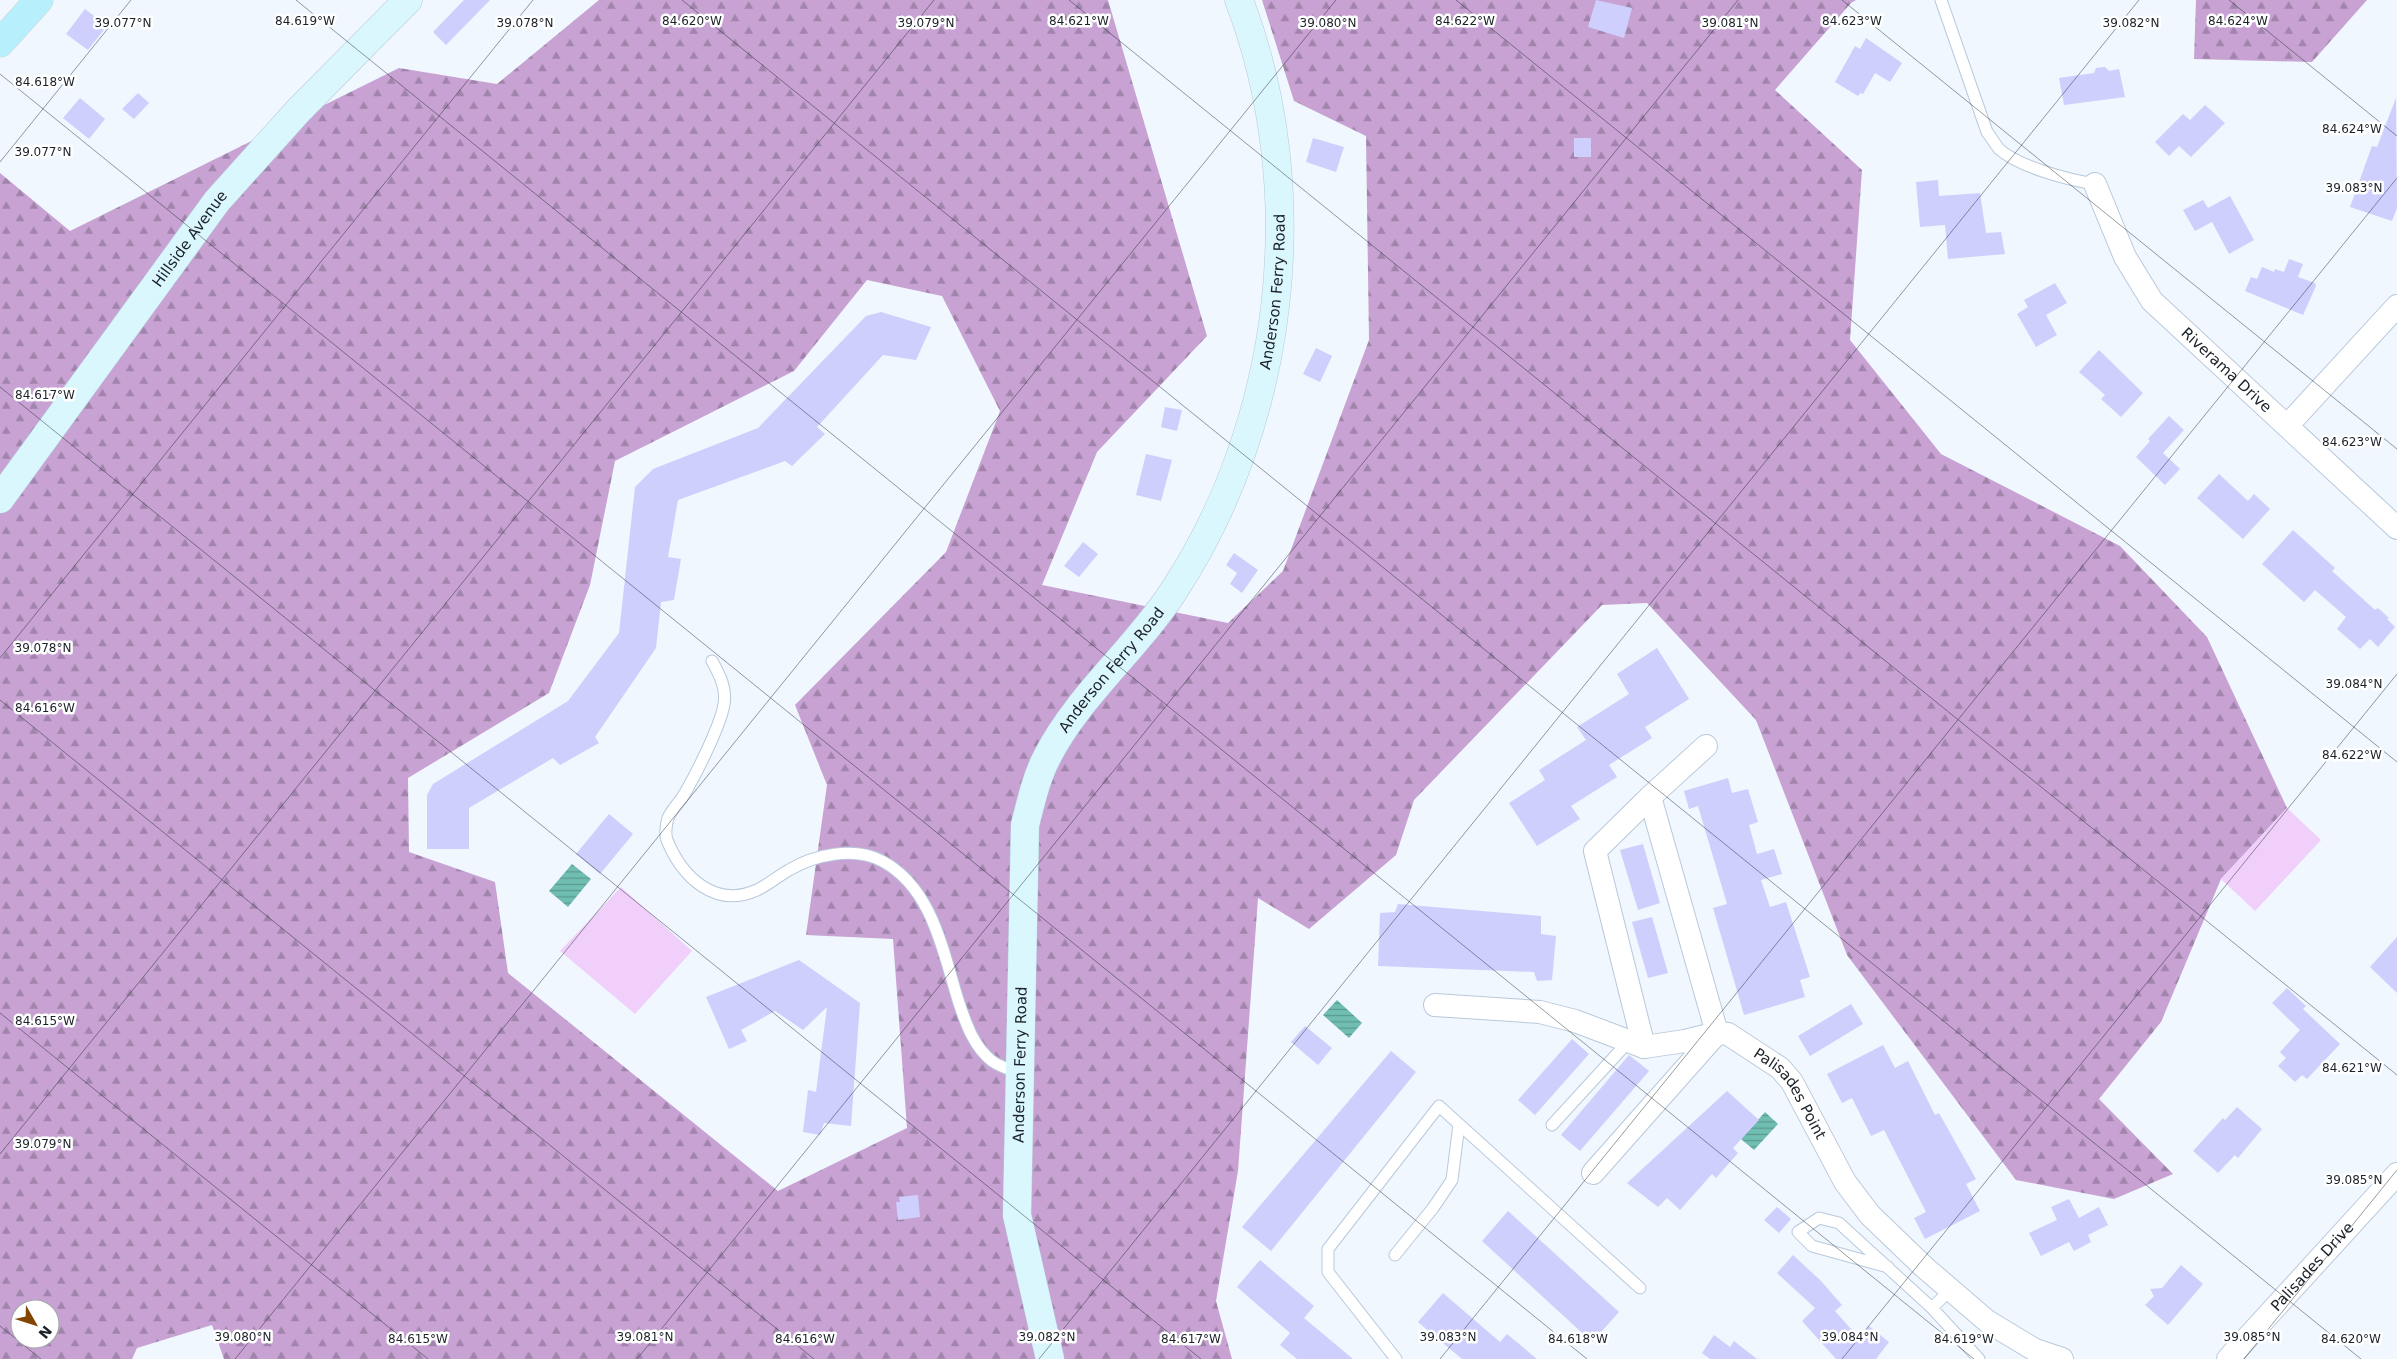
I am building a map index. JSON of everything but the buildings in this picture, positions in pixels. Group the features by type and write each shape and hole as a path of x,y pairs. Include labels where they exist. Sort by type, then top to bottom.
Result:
{"main road":[{"path":"0,43 39,0"}],"street":[{"name":"Hillside Avenue","path":"0,499 217,201 298,111 408,0"},
{"name":"Anderson Ferry Road","path":"1050,1359 1017,1215 1025,825 1036,782 1060,734 1172,594 1211,526 1232,478 1250,428 1264,377 1273,325 1278,273 1280,221 1277,168 1270,116 1259,64 1239,0"},
{"name":"Riverama Drive","path":"2095,184 2125,257 2152,301 2397,528"},
{"path":"2287,426 2397,306"},
{"path":"1636,1044 1595,851 1706,746"},
{"path":"1650,797 1717,1033"},
{"path":"1435,1005 1540,1012 1574,1021 1636,1044 1685,1041 1717,1033"},
{"path":"1593,1173 1717,1033"},
{"name":"Palisades Point","path":"1717,1033 1728,1034 1741,1041 1780,1068 1792,1082 1845,1182 1865,1209 1895,1240 1987,1321 2023,1344 2062,1359"},
{"name":"Palisades Drive","path":"2228,1359 2397,1174"}],"lane":[{"path":"1941,0 1985,125 1999,149 2021,162 2066,180 2095,184"},
{"path":"712,661 722,681 724,703 709,743 685,793 667,820 666,837 675,858 692,880 712,892 731,897 757,890 809,859 838,854 859,854 882,860 898,872 913,888 929,911 967,1027 980,1047 993,1061 1020,1073"},
{"path":"1552,1125 1636,1044"},
{"path":"1396,1359 1328,1272 1328,1249 1439,1106 1640,1288"},
{"path":"1395,1256 1433,1208 1452,1180 1459,1124"},
{"path":"1888,1267 1812,1246 1798,1232 1819,1218 1839,1223 1888,1267 1932,1308 1980,1359"},
{"path":"1932,1308 1950,1290"}],"green space":[{"path":"599,0 1108,0 1207,336 1097,452 1042,585 1228,623 1283,571 1369,340 1366,136 1294,101 1262,0 1856,0 1851,3 1775,90 1862,170 1850,340 1941,454 2120,546 2207,637 2287,808 2221,879 2161,1022 2099,1099 2173,1174 2114,1199 2016,1180 1847,955 1756,720 1647,603 1602,605 1414,800 1396,855 1309,929 1258,898 1238,1171 1216,1301 1232,1359 224,1359 212,1325 137,1348 132,1359 0,1359 0,173 70,231 399,68 497,84","holes":["867,280 942,296 1000,411 946,552 795,705 827,785 806,935 893,939 907,1128 778,1191 508,973 495,882 409,852 408,778 549,693 590,585 615,461 794,371"]},
{"path":"2196,0 2367,0 2312,62 2194,59"}],"shaded area":[{"path":"2287,808 2321,840 2255,911 2221,879"},
{"path":"572,864 591,879 568,907 549,891"},
{"path":"621,887 692,951 635,1014 560,951"},
{"path":"1337,1000 1362,1023 1349,1038 1323,1015"},
{"path":"1765,1112 1778,1124 1754,1150 1741,1139"}]}
